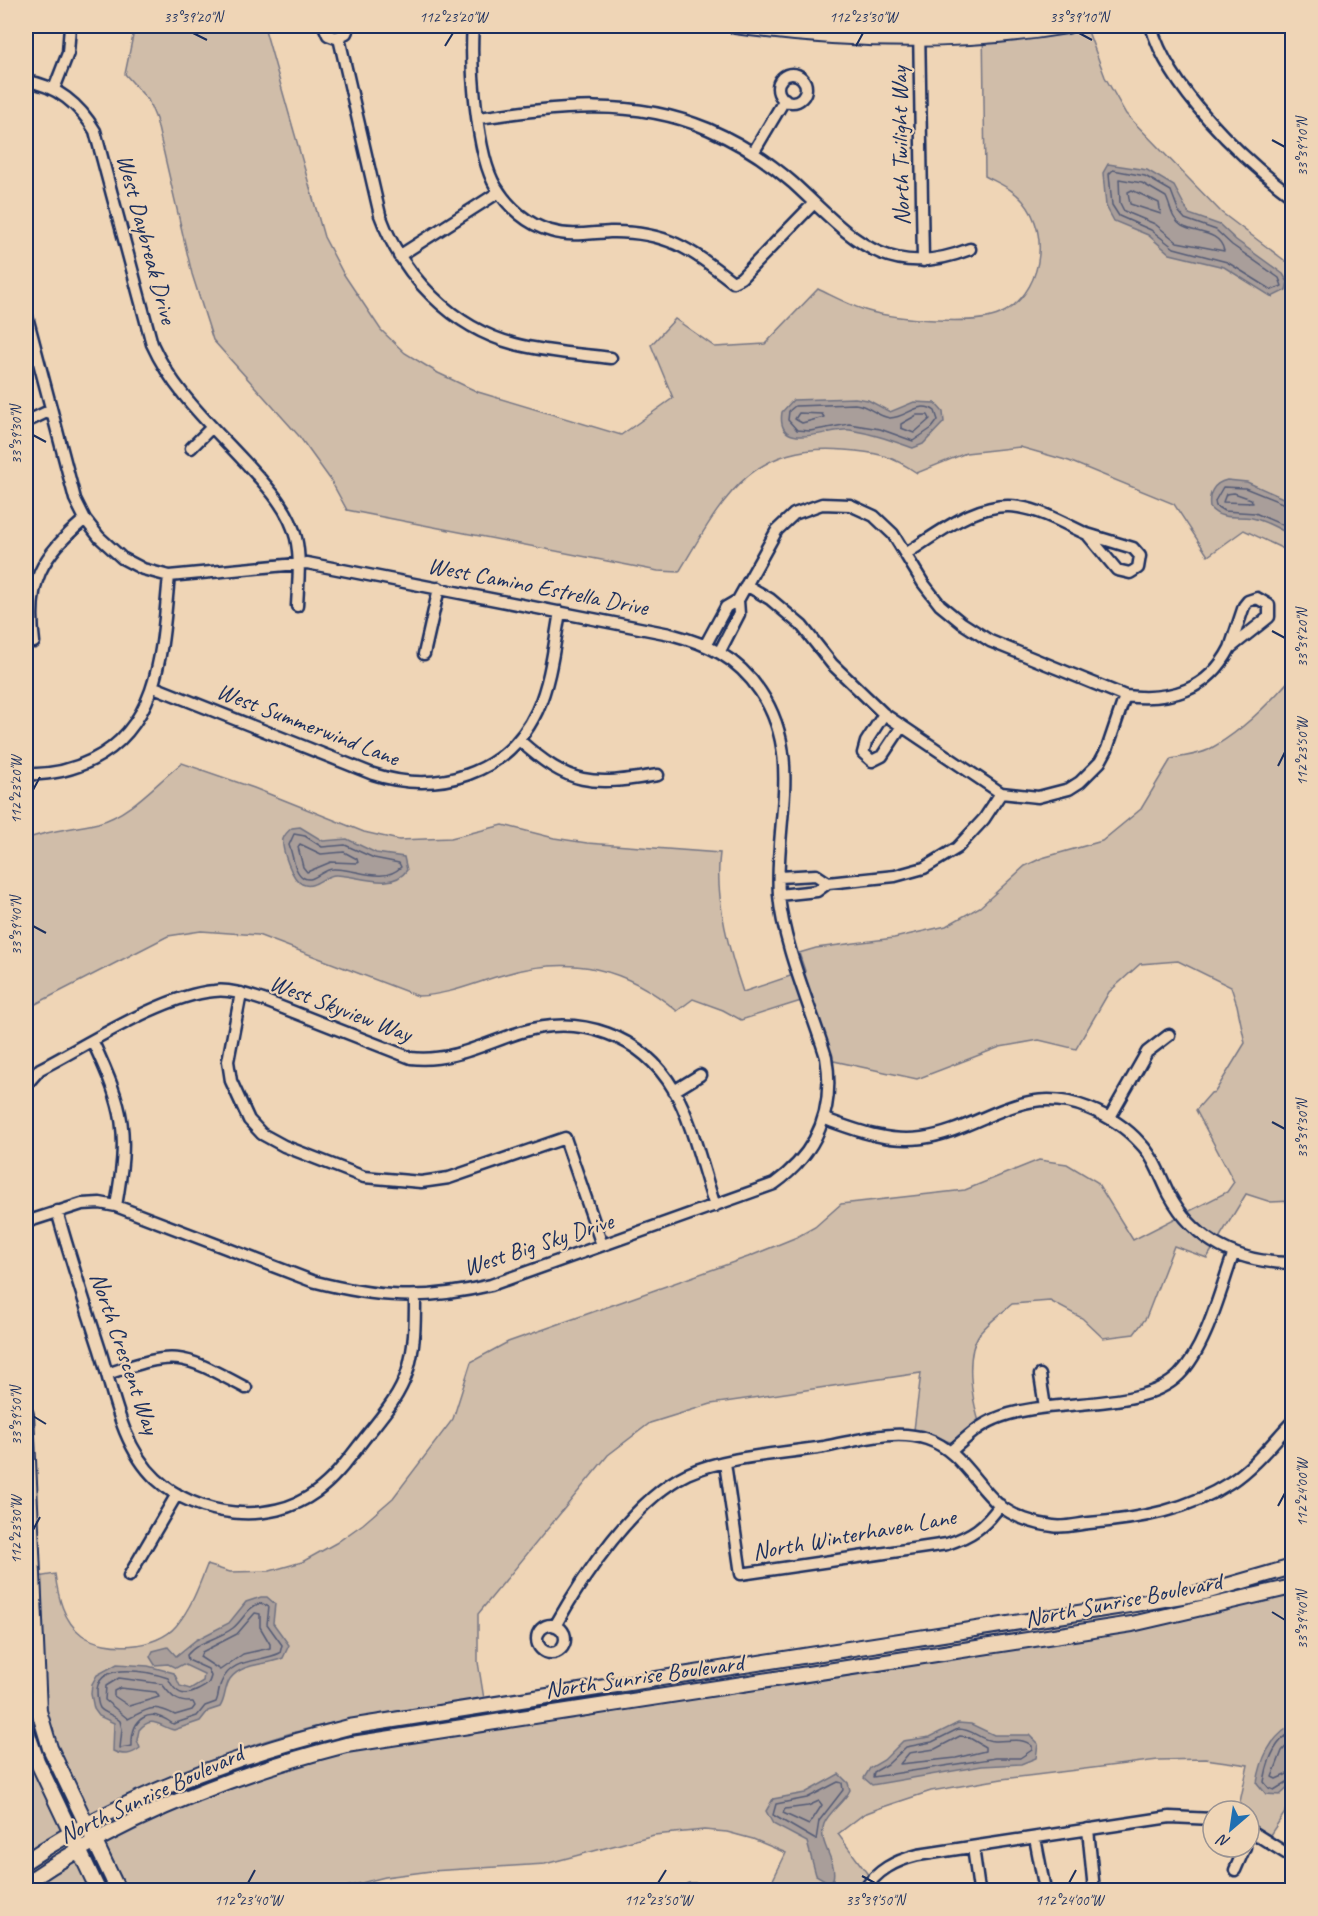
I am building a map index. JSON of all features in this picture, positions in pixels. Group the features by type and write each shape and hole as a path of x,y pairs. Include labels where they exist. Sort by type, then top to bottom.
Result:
{"street":[{"path":"54,89 68,53 70,26"},
{"path":"324,26 328,35 339,38"},
{"path":"339,38 346,33 349,26"},
{"path":"473,26 471,48 485,158 500,192 526,219 551,231 566,234 609,232 651,235 692,250 733,282 741,278 814,203"},
{"path":"735,26 816,35 920,31 987,36 1067,26"},
{"path":"1151,26 1160,52 1179,84 1245,155 1293,196"},
{"name":"North Twilight Way","path":"920,31 923,261"},
{"path":"339,38 380,215 388,237 399,256 443,307 481,332 531,348 611,358"},
{"name":"West Daybreak Drive","path":"26,81 54,89 73,103 95,131 152,344 163,369 212,428 268,488 288,517 296,538 297,606"},
{"path":"753,153 785,99"},
{"path":"479,118 581,105 634,109 686,121 708,129 753,153 791,181 844,231 881,254 923,261 951,256 970,249"},
{"path":"399,256 500,192"},
{"name":"West Camino Estrella Drive","path":"26,313 75,499 85,519 99,537 122,558 143,569 169,576 298,562 560,612 705,644 720,651 746,672 769,705 780,730 785,773 779,895 787,936 826,1057 830,1079 825,1119"},
{"path":"26,422 51,410"},
{"path":"191,448 212,428"},
{"path":"705,644 726,607 738,600 777,530 794,514 822,504 850,505 874,516 907,553 923,583 940,604 962,623 990,641 1125,696 1146,699 1174,696 1201,683 1225,657 1244,606 1253,599 1265,601 1270,613 1266,622 1230,648"},
{"path":"907,553 969,515 992,507 1018,506 1048,515 1087,534 1133,548 1140,556 1138,568 1130,573 1117,570 1087,534"},
{"path":"34,642 29,610 35,583 46,559 62,539 85,519"},
{"path":"26,774 72,769 107,753 137,723 154,687 169,576"},
{"path":"746,585 770,599 802,626 832,664 884,714 1002,793 1038,798 1069,789 1080,782 1092,772 1107,749 1125,696"},
{"path":"424,654 439,588"},
{"path":"720,651 739,614 738,600"},
{"name":"West Summerwind Lane","path":"154,687 373,774 412,783 429,784 466,776 486,767 519,740 536,712 544,691 560,612"},
{"path":"884,714 866,742 863,753 872,761 882,756 902,726"},
{"path":"519,740 556,771 573,777 611,781 658,775"},
{"path":"779,895 817,891 828,883 895,876 938,861 957,848 970,835 1002,793"},
{"path":"779,877 816,876 828,883"},
{"name":"West Skyview Way","path":"26,1085 40,1070 168,1002 189,995 214,991 241,993 411,1058 425,1060 452,1055 542,1026 566,1024 591,1027 616,1036 649,1059 674,1091 715,1206"},
{"path":"241,993 228,1061 237,1097 249,1120 262,1134 284,1146 364,1177 422,1182 449,1178 565,1138 602,1245"},
{"path":"1110,1117 1147,1052 1169,1035"},
{"path":"93,1042 118,1100 124,1132 116,1206"},
{"path":"674,1091 700,1075"},
{"path":"825,1119 871,1134 906,1139 922,1138 945,1132 999,1109 1034,1100 1062,1101 1110,1117 1145,1149 1179,1211 1209,1241 1233,1255 1272,1263 1293,1263"},
{"name":"West Big Sky Drive","path":"26,1222 82,1204 100,1203 116,1206 312,1281 384,1296 444,1295 491,1285 762,1190 786,1175 809,1150 825,1119"},
{"name":"North Crescent Way","path":"57,1211 122,1423 140,1458 156,1479 177,1494 208,1508 236,1513 253,1513 300,1502 317,1491 359,1446 398,1394 413,1351 415,1297"},
{"path":"951,1451 980,1426 996,1418 1045,1407 1133,1398 1158,1390 1179,1376 1196,1352 1233,1255"},
{"path":"107,1374 151,1359 187,1358 246,1388"},
{"path":"1040,1375 1045,1407"},
{"path":"26,1414 28,1538 39,1711 50,1748 118,1890"},
{"path":"555,1626 574,1592 598,1560 652,1497 689,1474 725,1463 881,1436 914,1435 928,1439 951,1451 1000,1505 1029,1521 1056,1527 1162,1512 1203,1497 1248,1469 1293,1422"},
{"name":"North Winterhaven Lane","path":"725,1463 741,1574 946,1544 977,1531 988,1522 1000,1505"},
{"path":"129,1576 177,1494"},
{"name":"North Sunrise Boulevard","path":"26,1861 87,1825 201,1771 278,1744 349,1727 1205,1592 1293,1567"},
{"name":"North Sunrise Boulevard","path":"26,1883 93,1841 199,1791 275,1763 346,1744 1132,1624 1293,1587"},
{"path":"26,1729 37,1761 98,1890"},
{"path":"864,1890 885,1867 902,1859 1170,1817 1201,1818"},
{"path":"1088,1829 1094,1890"},
{"path":"1035,1838 1045,1890"},
{"path":"1261,1839 1293,1857"},
{"path":"973,1847 979,1890"},
{"path":"1234,1870 1239,1859"},
{"path":"690,1890 702,1890"}],"shaded area":[{"path":"135,26 264,26 324,237 343,273 381,330 405,353 438,373 478,392 621,435 673,398 651,345 675,319 715,347 765,344 818,289 868,311 915,319 988,318 1014,305 1025,293 1033,279 1038,263 1039,247 1032,215 1023,201 1010,190 985,176 983,26 1086,26 1105,77 1126,114 1222,213 1292,266 1292,553 1244,530 1208,556 1174,504 1069,461 1020,447 966,453 917,473 891,458 865,452 811,450 784,456 761,466 742,481 725,500 679,572 658,571 347,510 330,479 299,436 213,340 192,274 156,119 148,100 125,74"},
{"path":"1292,677 1292,1201 1271,1202 1246,1194 1207,1258 1174,1246 1146,1318 1134,1334 1103,1338 1082,1318 1050,1301 1012,1304 991,1321 975,1342 971,1377 979,1422 953,1443 914,1430 921,1373 711,1404 650,1423 608,1455 478,1614 478,1662 484,1699 346,1720 265,1741 173,1779 26,1855 26,1579 55,1574 60,1599 70,1623 82,1635 92,1640 117,1646 131,1646 157,1640 176,1626 186,1612 207,1565 230,1572 270,1571 302,1562 336,1543 363,1524 393,1498 453,1419 471,1362 508,1342 748,1257 797,1237 815,1227 841,1204 965,1190 1039,1160 1067,1164 1097,1182 1133,1240 1227,1192 1234,1182 1196,1110 1211,1093 1215,1092 1245,1043 1231,987 1178,961 1140,964 1109,992 1076,1049 1039,1040 1000,1047 917,1079 820,1058 801,1001 741,1020 723,1010 693,999 677,1011 658,996 618,975 576,966 530,968 452,991 418,996 258,935 201,931 168,936 26,1009 26,839 110,819 143,797 182,763 254,788 364,832 399,840 451,838 503,825 554,838 587,843 720,853 721,906 728,942 743,992 805,971 799,953 816,948 894,938 946,926 980,907 1025,866 1042,858 1102,841 1141,809 1171,759 1204,752 1220,743 1253,717"},
{"path":"1292,1592 1292,1802 1270,1835 1261,1830 1261,1799 1241,1799 1248,1765 1205,1759 1158,1760 1002,1779 931,1791 864,1814 838,1834 869,1876 857,1890 768,1890 786,1853 753,1839 727,1832 704,1830 654,1835 545,1864 431,1871 385,1877 334,1890 26,1890 62,1865 114,1838 239,1781 345,1750 1155,1626"}],"water":[{"path":"1108,164 1147,170 1174,186 1189,214 1220,225 1236,240 1283,274 1288,282 1286,290 1272,297 1224,267 1170,254 1148,235 1114,221 1106,206 1103,173"},
{"path":"855,398 868,400 890,412 914,402 935,403 943,412 944,422 923,444 913,448 850,430 796,436 787,433 782,425 782,412 793,400"},
{"path":"1222,481 1247,482 1292,502 1292,536 1257,519 1219,515 1210,508 1212,490"},
{"path":"300,827 323,841 347,839 376,853 404,857 407,870 400,877 392,880 373,881 336,875 315,884 302,884 291,870 283,843 288,831"},
{"path":"267,1597 275,1604 273,1623 289,1645 283,1658 248,1667 235,1674 228,1682 220,1707 208,1711 200,1721 174,1730 156,1723 148,1723 139,1730 137,1740 140,1748 127,1754 113,1751 114,1723 99,1716 94,1709 91,1694 92,1684 97,1675 117,1664 148,1666 174,1673 180,1686 190,1689 203,1681 204,1674 183,1664 176,1668 168,1664 155,1665 150,1657 153,1651 168,1647 176,1656 196,1640 229,1623 246,1602"},
{"path":"958,1723 971,1724 994,1735 1029,1735 1038,1744 1036,1758 1021,1764 982,1766 872,1785 864,1778 870,1768 884,1760 903,1741 930,1737"},
{"path":"1290,1726 1292,1727 1292,1784 1280,1795 1266,1794 1257,1783 1261,1766 1271,1744"},
{"path":"839,1774 848,1783 850,1790 824,1824 823,1838 834,1872 833,1879 828,1882 816,1875 807,1842 773,1824 766,1811 773,1799 805,1793"}]}
